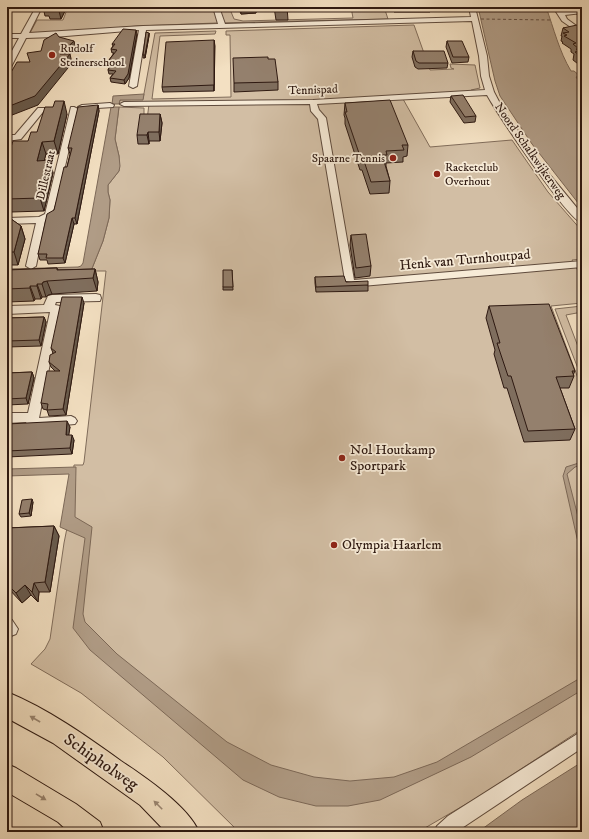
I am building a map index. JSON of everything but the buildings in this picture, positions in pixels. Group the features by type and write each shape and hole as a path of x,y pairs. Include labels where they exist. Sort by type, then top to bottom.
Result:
{"main road":[{"name":"Schipholweg","path":"7,704 62,734 149,796 185,832"},
{"path":"7,777 67,813 90,832"}],"street":[{"path":"7,67 25,36 39,7"},
{"path":"216,7 222,25"},
{"name":"Noord Schalkwijkerweg","path":"472,7 485,76 490,92 500,112 570,208 582,220"},
{"path":"558,10 582,11"},
{"path":"558,10 564,20 582,33"},
{"path":"7,36 143,28 475,18"},
{"path":"133,86 143,28"},
{"path":"7,31 25,36"},
{"name":"Tennispad","path":"124,104 313,102 490,92"},
{"name":"Henk van Turnhoutpad","path":"313,102 315,110 322,118 350,284 582,264"},
{"path":"7,138 18,137 41,110 74,109 110,105"},
{"name":"Dillestraat","path":"30,266 41,220 49,215 74,109"},
{"path":"7,221 41,220"},
{"path":"48,308 52,299 96,298"},
{"path":"7,310 56,309 32,423 71,421"},
{"path":"7,418 33,417"},
{"path":"443,832 454,822 582,739"}],"shaded area":[{"path":"68,7 229,7 234,19 243,21 353,18 351,7 384,7 388,19 137,26 51,33 30,33 37,20 63,20"},
{"path":"478,7 546,7 563,56 571,71 574,71 580,76 576,77 582,86 582,208 532,144 500,96 495,81"},
{"name":"Nol Houtkamp Sportpark","path":"414,25 430,70 454,69 451,68 450,64 475,65 480,88 471,90 472,95 403,99 430,147 512,140 548,192 582,231 582,259 572,260 582,278 582,303 551,306 582,389 582,729 480,796 418,832 239,832 163,757 81,693 31,664 45,649 50,639 64,543 70,513 74,465 83,465 84,462 106,271 91,271 103,241 109,218 110,200 108,185 119,171 119,156 115,139 119,107 144,108 144,144 149,104 119,104 120,100 143,99 155,33 216,31 215,34 160,36 152,99 231,97 230,35 226,35 226,31"},
{"path":"144,94 143,100 120,100 119,104 112,104 113,96"},
{"path":"111,107 119,107 115,139 120,166 119,171 108,185 110,200 109,218 103,241 91,271 7,275 7,269 78,267 83,263"},
{"path":"582,306 582,312 566,315 582,357 582,379 555,309"},
{"path":"582,462 582,465 575,467 567,474 582,532 582,554 563,476 566,467"},
{"path":"76,467 75,517 92,527 83,614 85,622 117,654 227,742 271,765 314,777 350,781 394,777 437,762 582,677 582,690 471,757 380,800 348,806 316,806 279,797 243,780 90,650 73,628 85,538 60,527 69,474 7,476 7,469"},
{"path":"582,762 582,832 478,832 522,800"}],"ferry route":[{"path":"481,19 550,20"}],"place":[{"name":"Rudolf Steinerschool","path":"52,55"},
{"name":"Spaarne Tennis","path":"393,158"},
{"name":"Racketclub Overhout","path":"437,174"},
{"name":"Nol Houtkamp Sportpark","path":"342,458"},
{"name":"Olympia Haarlem","path":"334,545"}]}
